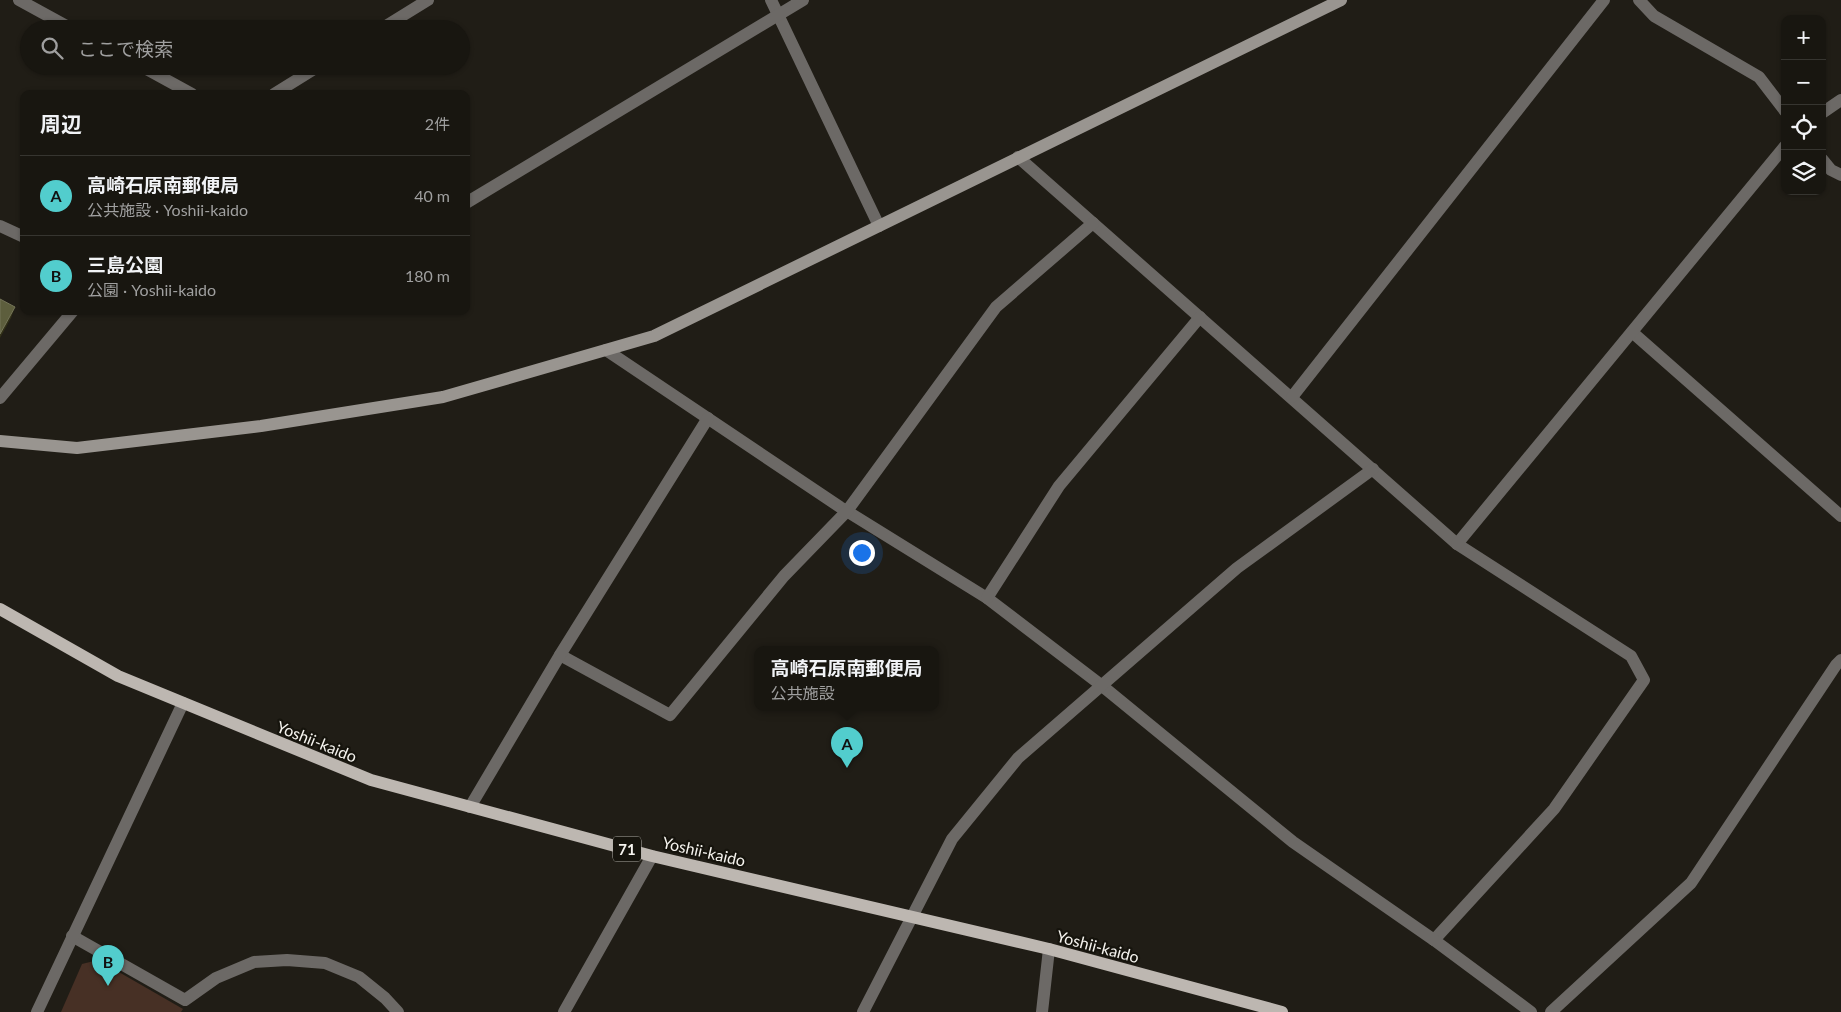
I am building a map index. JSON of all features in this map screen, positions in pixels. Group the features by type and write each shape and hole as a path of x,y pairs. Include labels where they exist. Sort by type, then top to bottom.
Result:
{"main road":[{"name":"Yoshii-kaido","path":"0,609 118,676 371,780 652,856 1049,949 1282,1012"}],"street":[{"path":"19,0 56,20"},
{"path":"771,0 879,226"},
{"path":"470,201 803,0"},
{"path":"0,441 77,448 261,426 443,398 654,336 1340,0"},
{"path":"1292,397 1604,0"},
{"path":"1639,0 1654,16 1759,77 1781,106"},
{"path":"395,20 425,1"},
{"path":"157,75 185,90"},
{"path":"280,90 305,75"},
{"path":"1826,110 1841,100"},
{"path":"1457,544 1782,150"},
{"path":"1018,157 1457,544 1631,656 1644,680 1554,809 1434,940"},
{"path":"1826,164 1831,170 1841,175"},
{"path":"560,655 670,715 784,576 846,511 996,306 1093,223"},
{"path":"0,226 20,235"},
{"path":"0,398 70,315"},
{"path":"987,598 1060,486 1200,317"},
{"path":"1632,332 1841,516"},
{"path":"606,350 846,511 987,598 1102,685 1293,842 1434,940 1531,1012"},
{"path":"470,807 560,655 708,418"},
{"path":"863,1012 952,839 1018,758 1236,568 1373,470"},
{"path":"1551,1012 1691,884 1830,673 1841,660"},
{"path":"37,1012 183,703"},
{"path":"564,1012 652,856"},
{"path":"72,936 185,1000 216,978 254,962 287,960 326,964 359,977 385,998 398,1012"},
{"path":"1042,1012 1049,949"}],"shaded area":[{"path":"98,960 183,1009 181,1012 61,1012 82,964"}],"building":[{"path":"0,299 15,307 0,334"}],"place":[{"name":"高崎石原南郵便局","path":"847,768"},
{"name":"三島公園","path":"108,986"}]}
